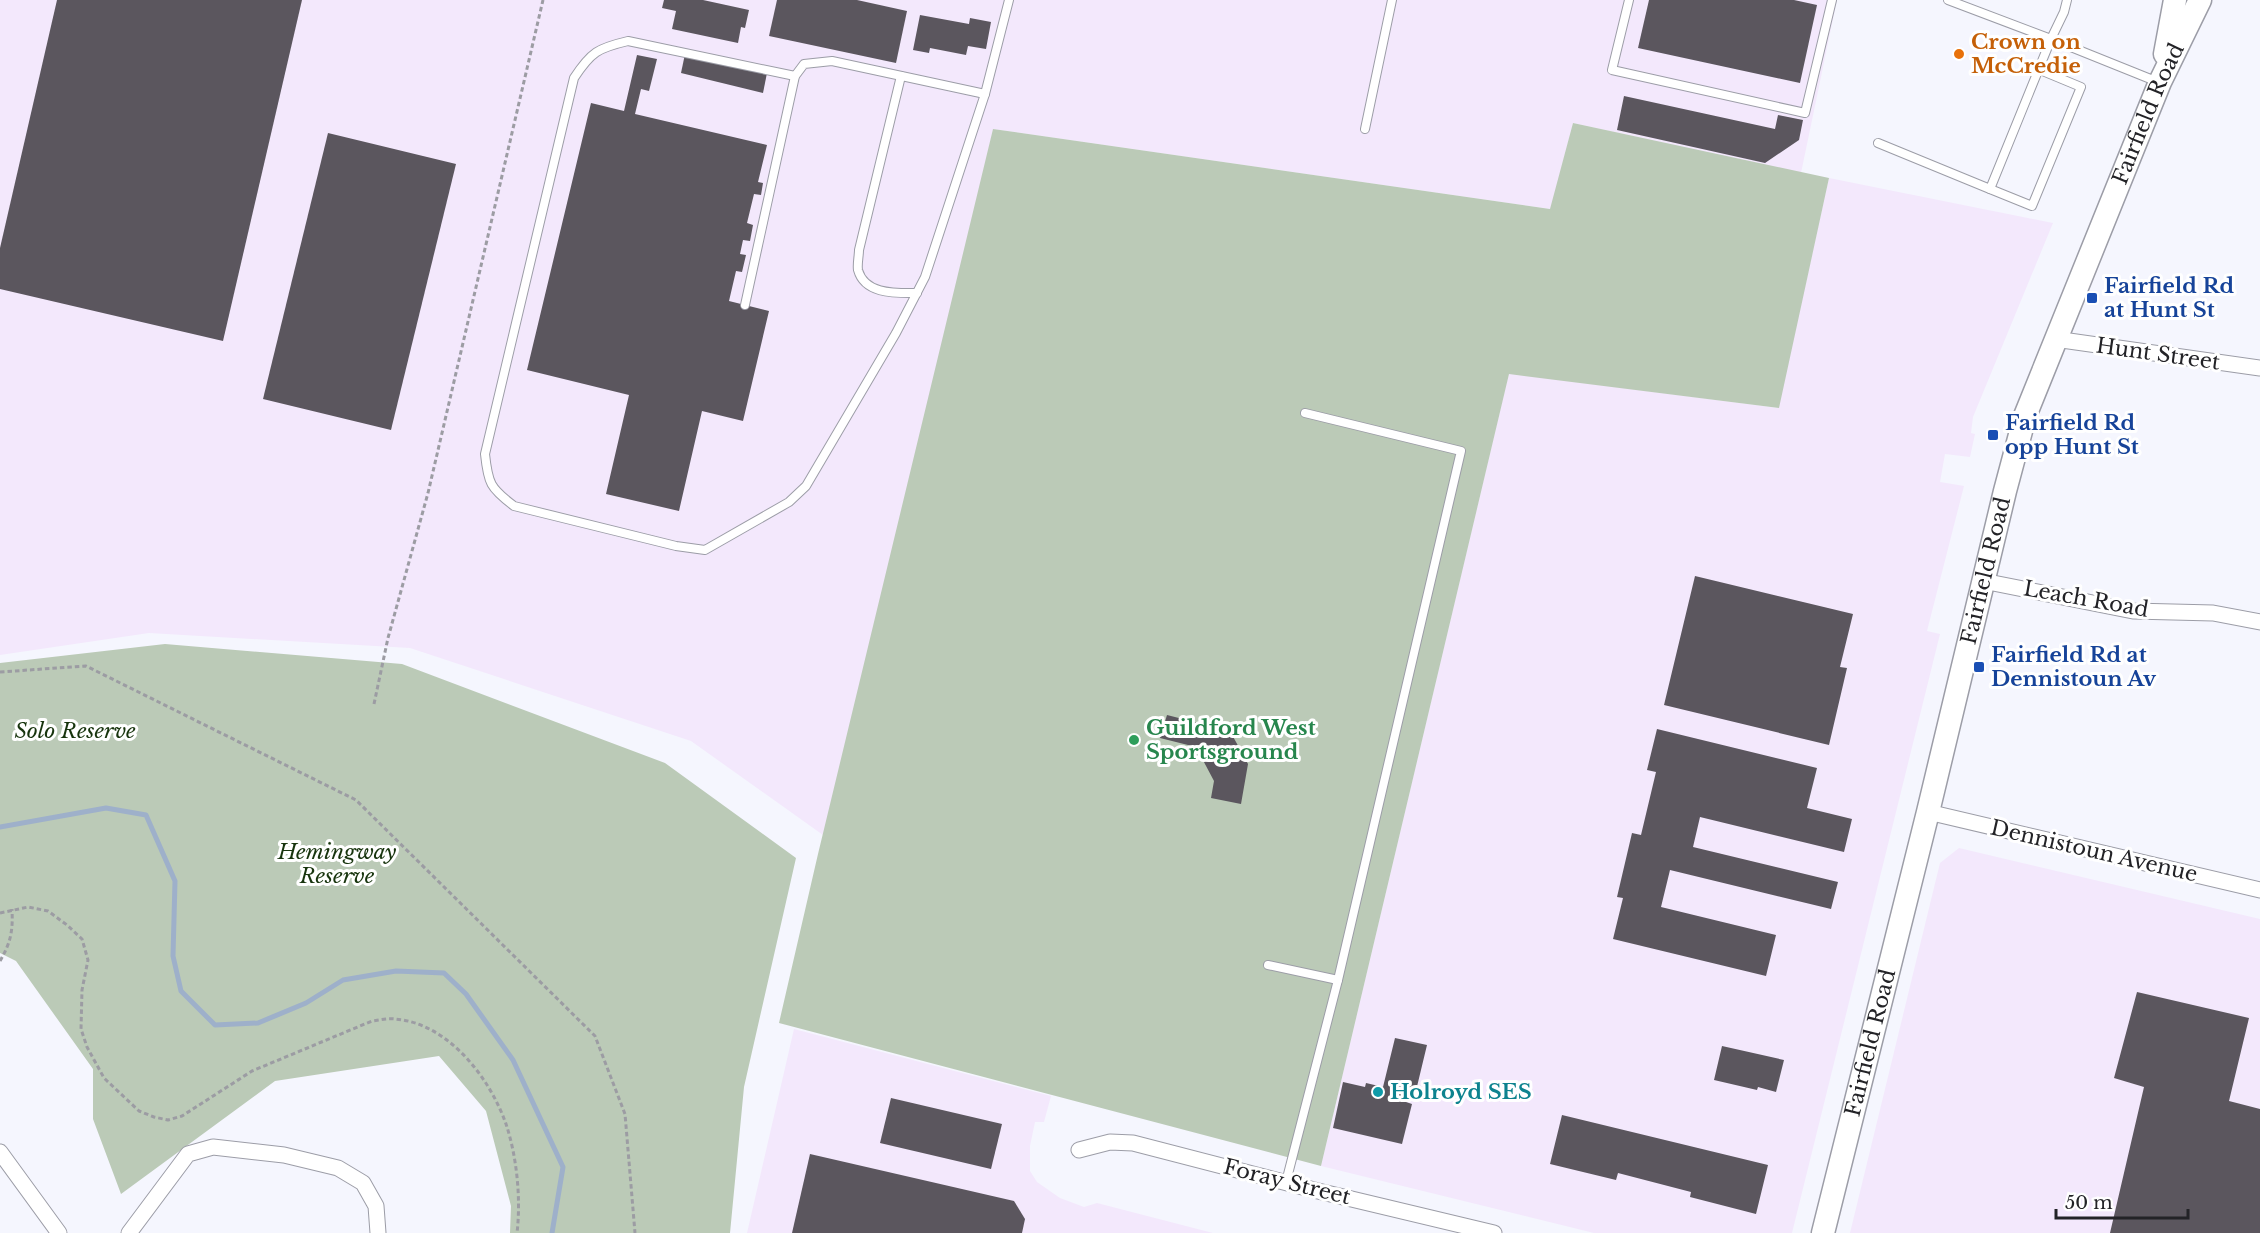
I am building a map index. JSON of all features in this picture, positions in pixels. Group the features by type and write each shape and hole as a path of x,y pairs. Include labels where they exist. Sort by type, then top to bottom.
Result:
{"main road":[{"path":"2160,82 2175,0"},
{"name":"Fairfield Road","path":"1823,1233 2025,416 2160,82 2200,0"}],"street":[{"name":"Hunt Street","path":"2055,339 2260,368"},
{"name":"Leach Road","path":"1983,581 2133,611 2213,613 2260,622"},
{"name":"Dennistoun Avenue","path":"1928,812 2260,890"},
{"name":"Foray Street","path":"1079,1150 1110,1142 1134,1143 1494,1233"},
{"path":"129,1233 188,1154 213,1147 284,1155 339,1168 363,1183 376,1206 378,1233"},
{"path":"0,1152 59,1233"}],"lane":[{"path":"795,75 628,41 605,46 587,59 574,78 485,454 487,476 495,492 514,506 676,546 705,550 789,501 806,486 896,333 925,277 985,94 1009,0"},
{"path":"1365,129 1392,0"},
{"path":"1629,0 1612,70 1805,113 1832,0"},
{"path":"1948,0 2160,82"},
{"path":"1990,189 2067,0"},
{"path":"745,305 795,75 804,64 832,61 985,94"},
{"path":"1878,143 2032,206 2081,87 2040,70"},
{"path":"901,75 859,250 858,270 867,285 887,293 917,293"},
{"path":"1286,1182 1338,980 1461,451 1305,413"},
{"path":"1268,965 1338,980"}],"path":[{"path":"374,704 388,638 428,493 543,0"},
{"path":"0,672 86,666 357,800 596,1036 625,1114 635,1233"},
{"path":"0,913 28,907 48,912 82,939 88,960 82,990 81,1029 87,1047 104,1078 139,1111 154,1117 168,1120 182,1116 252,1071 372,1021 394,1018 412,1022 446,1039 467,1060 493,1094 506,1125 520,1206 517,1233"},
{"path":"0,961 13,930 12,909"}],"shaded area":[{"path":"0,0 1837,0 1801,173 1573,123 1551,209 993,129 837,845 691,741 410,648 149,633 0,655"},
{"path":"1829,178 2053,223 1973,417 1971,433 1975,434 1970,457 1945,454 1940,482 1964,486 1927,631 1940,634 1792,1233 1594,1233 1321,1166 1509,373 1778,408"},
{"path":"1959,848 2260,919 2260,1233 1850,1233 1940,863"},
{"path":"794,1029 1051,1096 1044,1122 1035,1122 1030,1146 1030,1171 1037,1182 1060,1198 1084,1207 1097,1203 1213,1233 747,1233"}],"green space":[{"name":"Guildford West Sportsground","path":"1573,123 1829,178 1779,408 1509,374 1321,1166 779,1023 993,129 1550,209"},
{"name":"Hemingway Reserve","path":"165,644 402,664 665,763 796,858 744,1087 730,1233 510,1233 511,1206 486,1111 439,1056 275,1081 121,1194 93,1119 93,1069 16,961 0,953 0,663"}],"building":[{"path":"57,0 302,0 223,341 0,289 0,248"},
{"path":"664,0 703,0 749,10 745,28 741,27 738,43 672,29 676,11 662,8"},
{"path":"777,0 857,0 907,11 896,63 769,36"},
{"path":"1649,0 1794,0 1817,5 1800,83 1638,48"},
{"path":"920,15 969,24 970,18 991,22 986,49 968,46 966,55 930,48 929,53 913,50"},
{"path":"685,54 767,73 763,93 681,73"},
{"path":"637,55 657,59 649,91 641,89 635,114 767,145 758,182 763,183 761,195 754,194 747,223 753,225 750,241 743,240 740,254 746,255 742,272 736,271 729,301 769,311 743,421 702,411 679,511 606,494 629,395 527,370 591,103 624,111"},
{"path":"1624,96 1775,129 1778,115 1803,120 1799,140 1765,163 1617,130"},
{"path":"328,133 456,164 391,430 263,399"},
{"path":"1695,576 1853,614 1840,667 1847,668 1829,745 1664,705"},
{"path":"1167,715 1230,731 1248,764 1241,804 1211,798 1214,781 1196,747 1160,738"},
{"path":"1657,729 1817,768 1807,808 1852,819 1844,852 1700,817 1693,847 1838,882 1831,909 1670,870 1661,907 1776,935 1766,976 1613,939 1623,898 1617,897 1632,833 1641,835 1656,772 1647,770"},
{"path":"2137,992 2249,1018 2229,1101 2260,1109 2260,1233 2110,1233 2144,1087 2114,1078"},
{"name":"Holroyd SES","path":"1395,1038 1427,1045 1414,1099 1404,1097 1403,1101 1412,1104 1402,1144 1333,1128 1343,1082 1365,1087 1366,1083 1383,1087"},
{"path":"1722,1046 1784,1060 1776,1092 1714,1080"},
{"path":"891,1098 1002,1124 991,1169 880,1143"},
{"path":"1562,1115 1768,1165 1756,1214 1690,1197 1691,1192 1618,1173 1616,1180 1550,1164"},
{"path":"810,1154 1014,1201 1025,1219 1022,1233 792,1233"}],"waterway":[{"path":"0,827 106,808 146,815 175,881 173,956 181,991 215,1025 258,1023 306,1003 343,980 396,971 444,973 466,994 513,1060 563,1167 552,1233"}],"place":[{"name":"Crown on McCredie","path":"1959,54"},
{"name":"Fairfield Rd at Hunt St","path":"2092,298"},
{"name":"Fairfield Rd opp Hunt St","path":"1993,435"},
{"name":"Fairfield Rd at Dennistoun Av","path":"1979,667"},
{"name":"Guildford West Sportsground","path":"1134,740"},
{"name":"Holroyd SES","path":"1378,1092"}],"park label":[{"name":"Solo Reserve","path":"75,731"}]}
